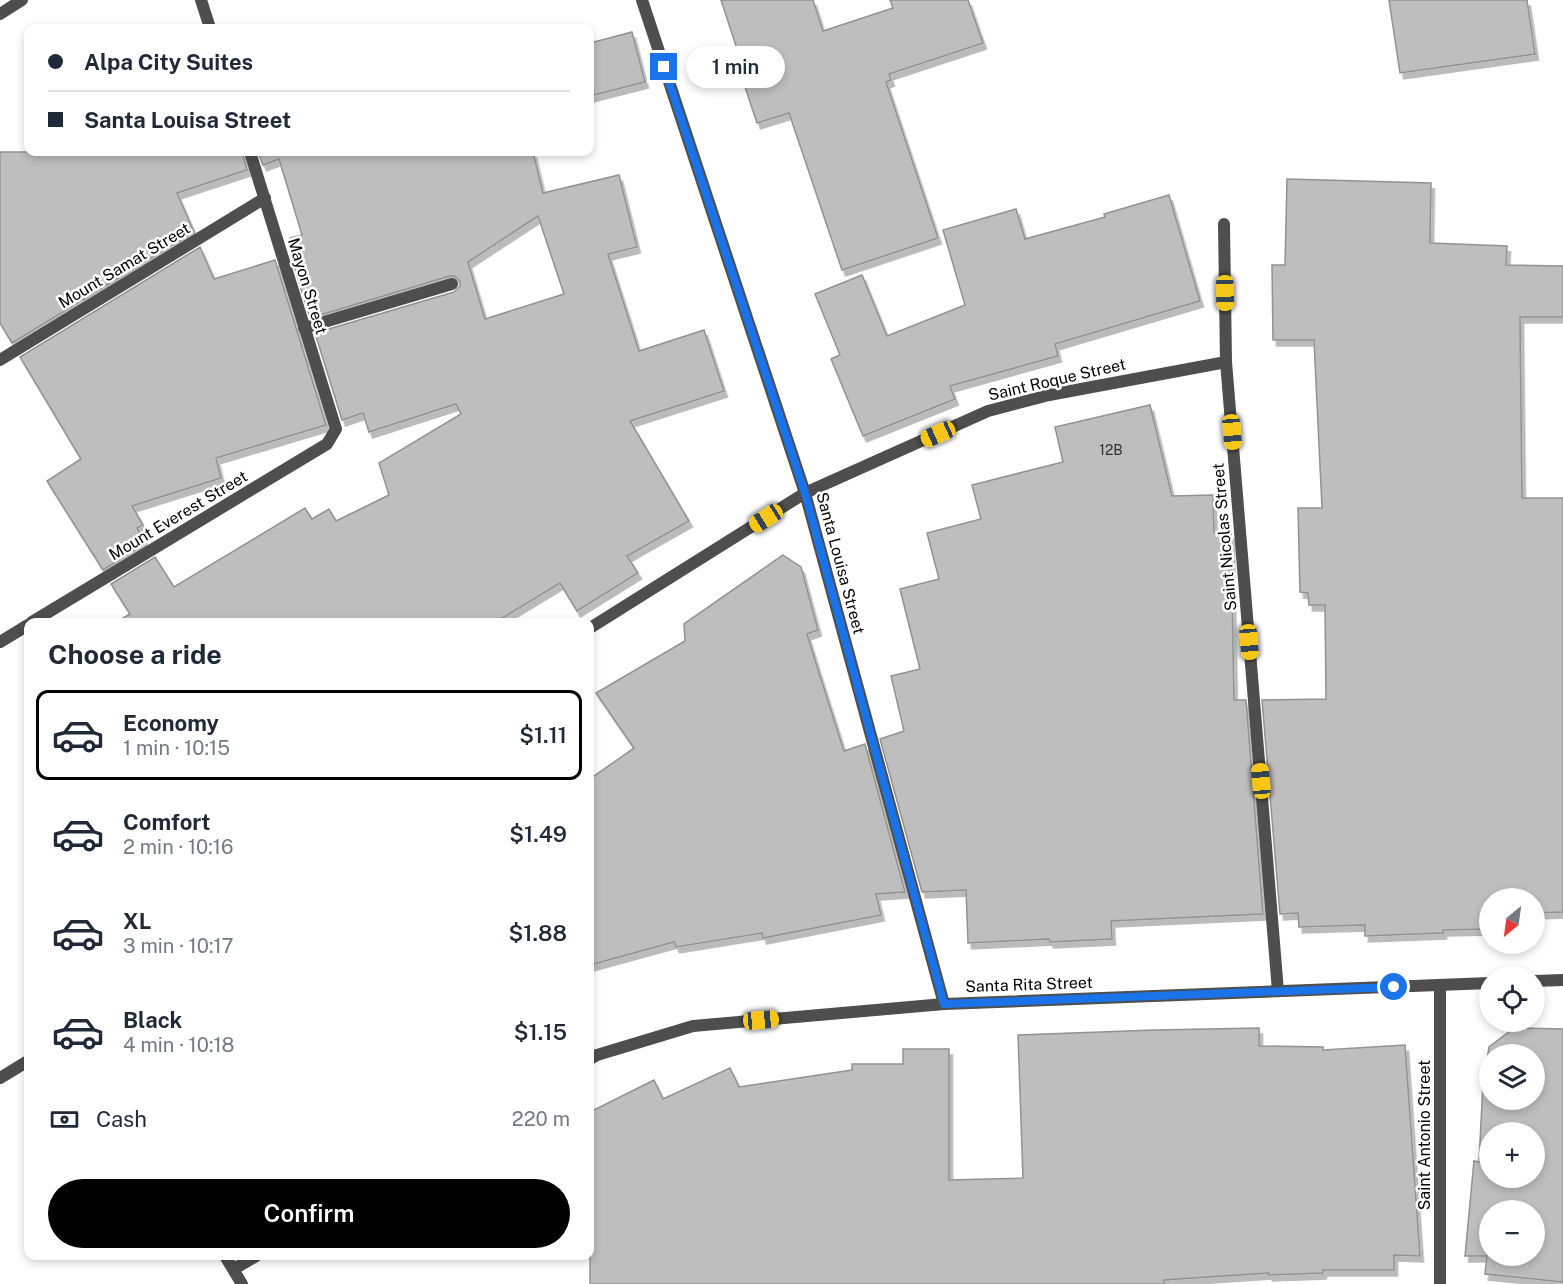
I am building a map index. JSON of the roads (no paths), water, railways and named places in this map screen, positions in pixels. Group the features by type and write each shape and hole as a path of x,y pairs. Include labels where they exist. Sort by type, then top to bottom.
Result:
{"street":[{"path":"0,14 22,0"},
{"path":"201,0 209,24"},
{"name":"Santa Louisa Street","path":"642,0 805,493 944,1004"},
{"name":"Mayon Street","path":"251,156 336,429"},
{"name":"Mount Samat Street","path":"0,360 264,198"},
{"name":"Saint Nicolas Street","path":"1224,224 1226,362 1278,991"},
{"path":"303,328 452,284"},
{"name":"Saint Roque Street","path":"594,625 805,493 988,411 1049,395 1226,362"},
{"name":"Mount Everest Street","path":"40,618 327,444 336,429"},
{"name":"Mount Everest Street","path":"0,642 24,628"},
{"path":"1545,981 1563,980"},
{"name":"Santa Rita Street","path":"594,1057 693,1026 944,1004 1479,983"},
{"name":"Saint Antonio Street","path":"1440,985 1440,1284"},
{"path":"0,1078 24,1063"},
{"path":"228,1260 242,1284"},
{"path":"234,1269 249,1260"}]}
